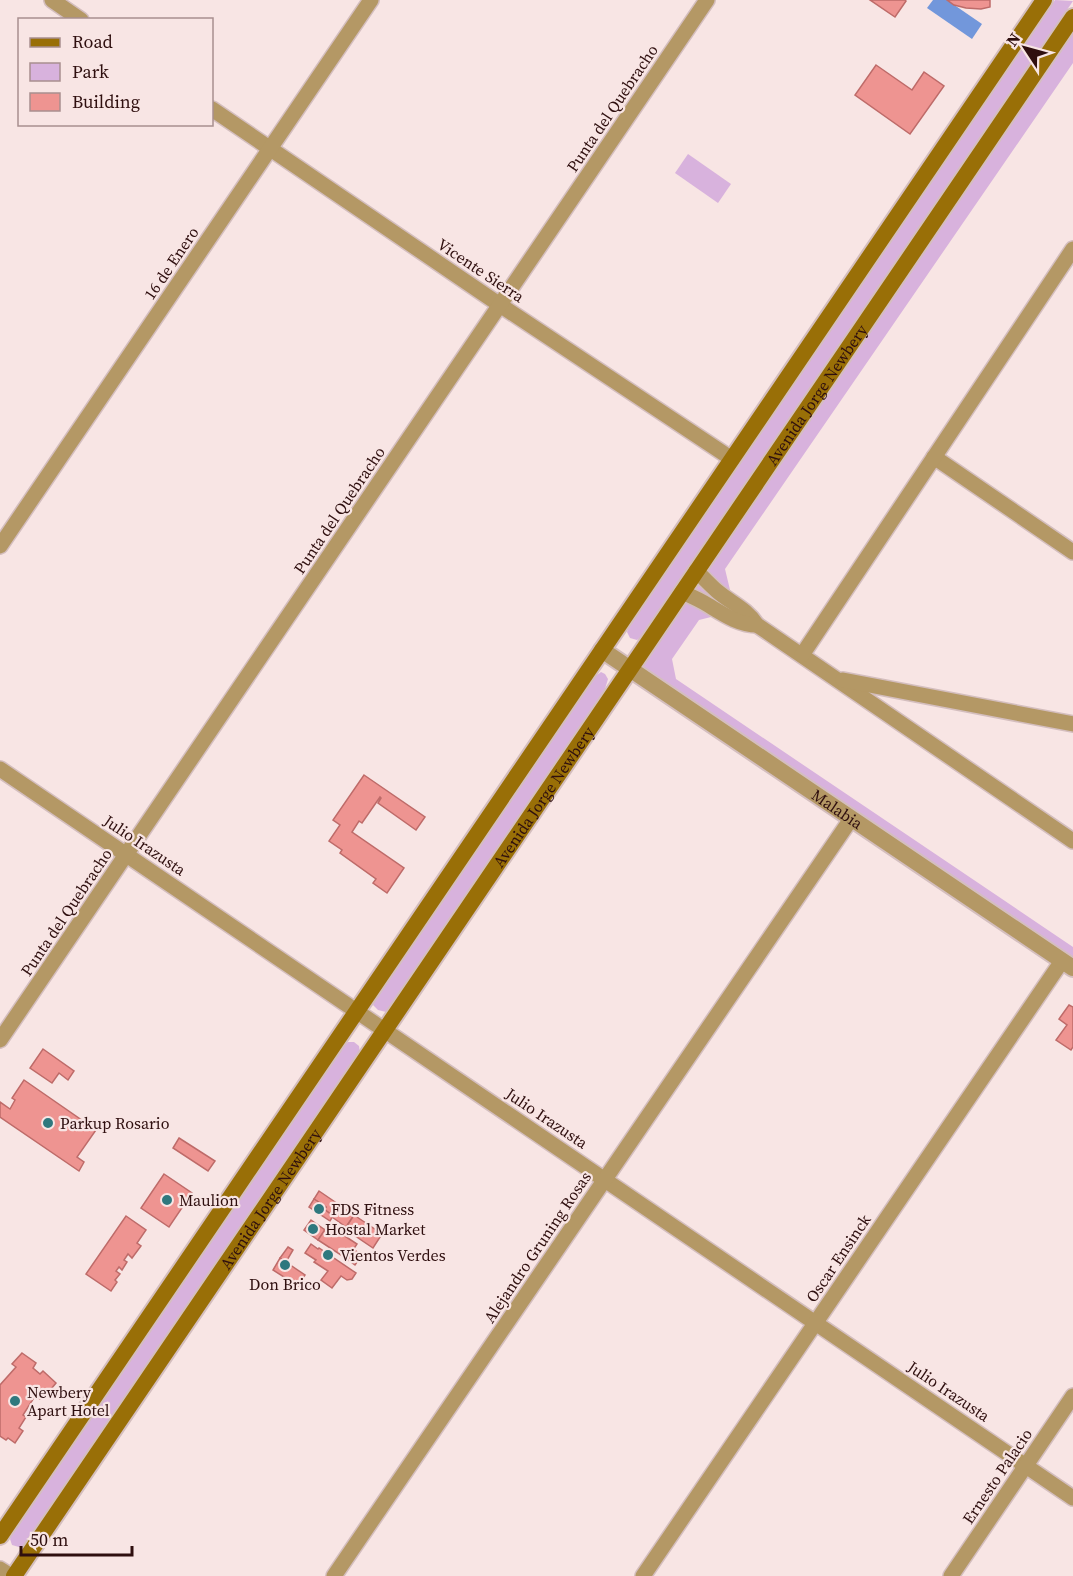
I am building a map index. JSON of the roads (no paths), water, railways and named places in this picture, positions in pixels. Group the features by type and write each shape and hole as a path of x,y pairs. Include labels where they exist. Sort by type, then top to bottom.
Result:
{"main road":[{"name":"Avenida Jorge Newbery","path":"0,1536 1044,0"},
{"name":"Avenida Jorge Newbery","path":"13,1576 1073,18"}],"street":[{"path":"52,0 78,18"},
{"name":"16 de Enero","path":"0,546 371,0"},
{"name":"Punta del Quebracho","path":"0,1040 707,0"},
{"name":"Vicente Sierra","path":"213,110 732,459"},
{"path":"802,655 1073,249"},
{"path":"934,457 1073,552"},
{"path":"696,571 717,592 752,617 757,625 1073,841"},
{"path":"682,592 729,617 749,625 757,625"},
{"name":"Malabia","path":"602,650 1068,965"},
{"path":"837,679 1073,724"},
{"name":"Julio Irazusta","path":"0,769 1073,1498"},
{"name":"Alejandro Gruning Rosas","path":"334,1576 851,819"},
{"name":"Oscar Ensinck","path":"643,1576 816,1323 1068,965"},
{"name":"Ernesto Palacio","path":"951,1576 1073,1396"},
{"path":"0,1569 13,1576"}],"water":[{"path":"933,0 947,0 982,24 972,39 927,8"}],"place":[{"name":"Parkup Rosario","path":"48,1123"},
{"name":"Maulion","path":"167,1200"},
{"name":"FDS Fitness","path":"319,1209"},
{"name":"Hostal Market","path":"313,1229"},
{"name":"Vientos Verdes","path":"328,1255"},
{"name":"Don Brico","path":"285,1265"},
{"name":"Newbery Apart Hotel","path":"15,1401"}]}
